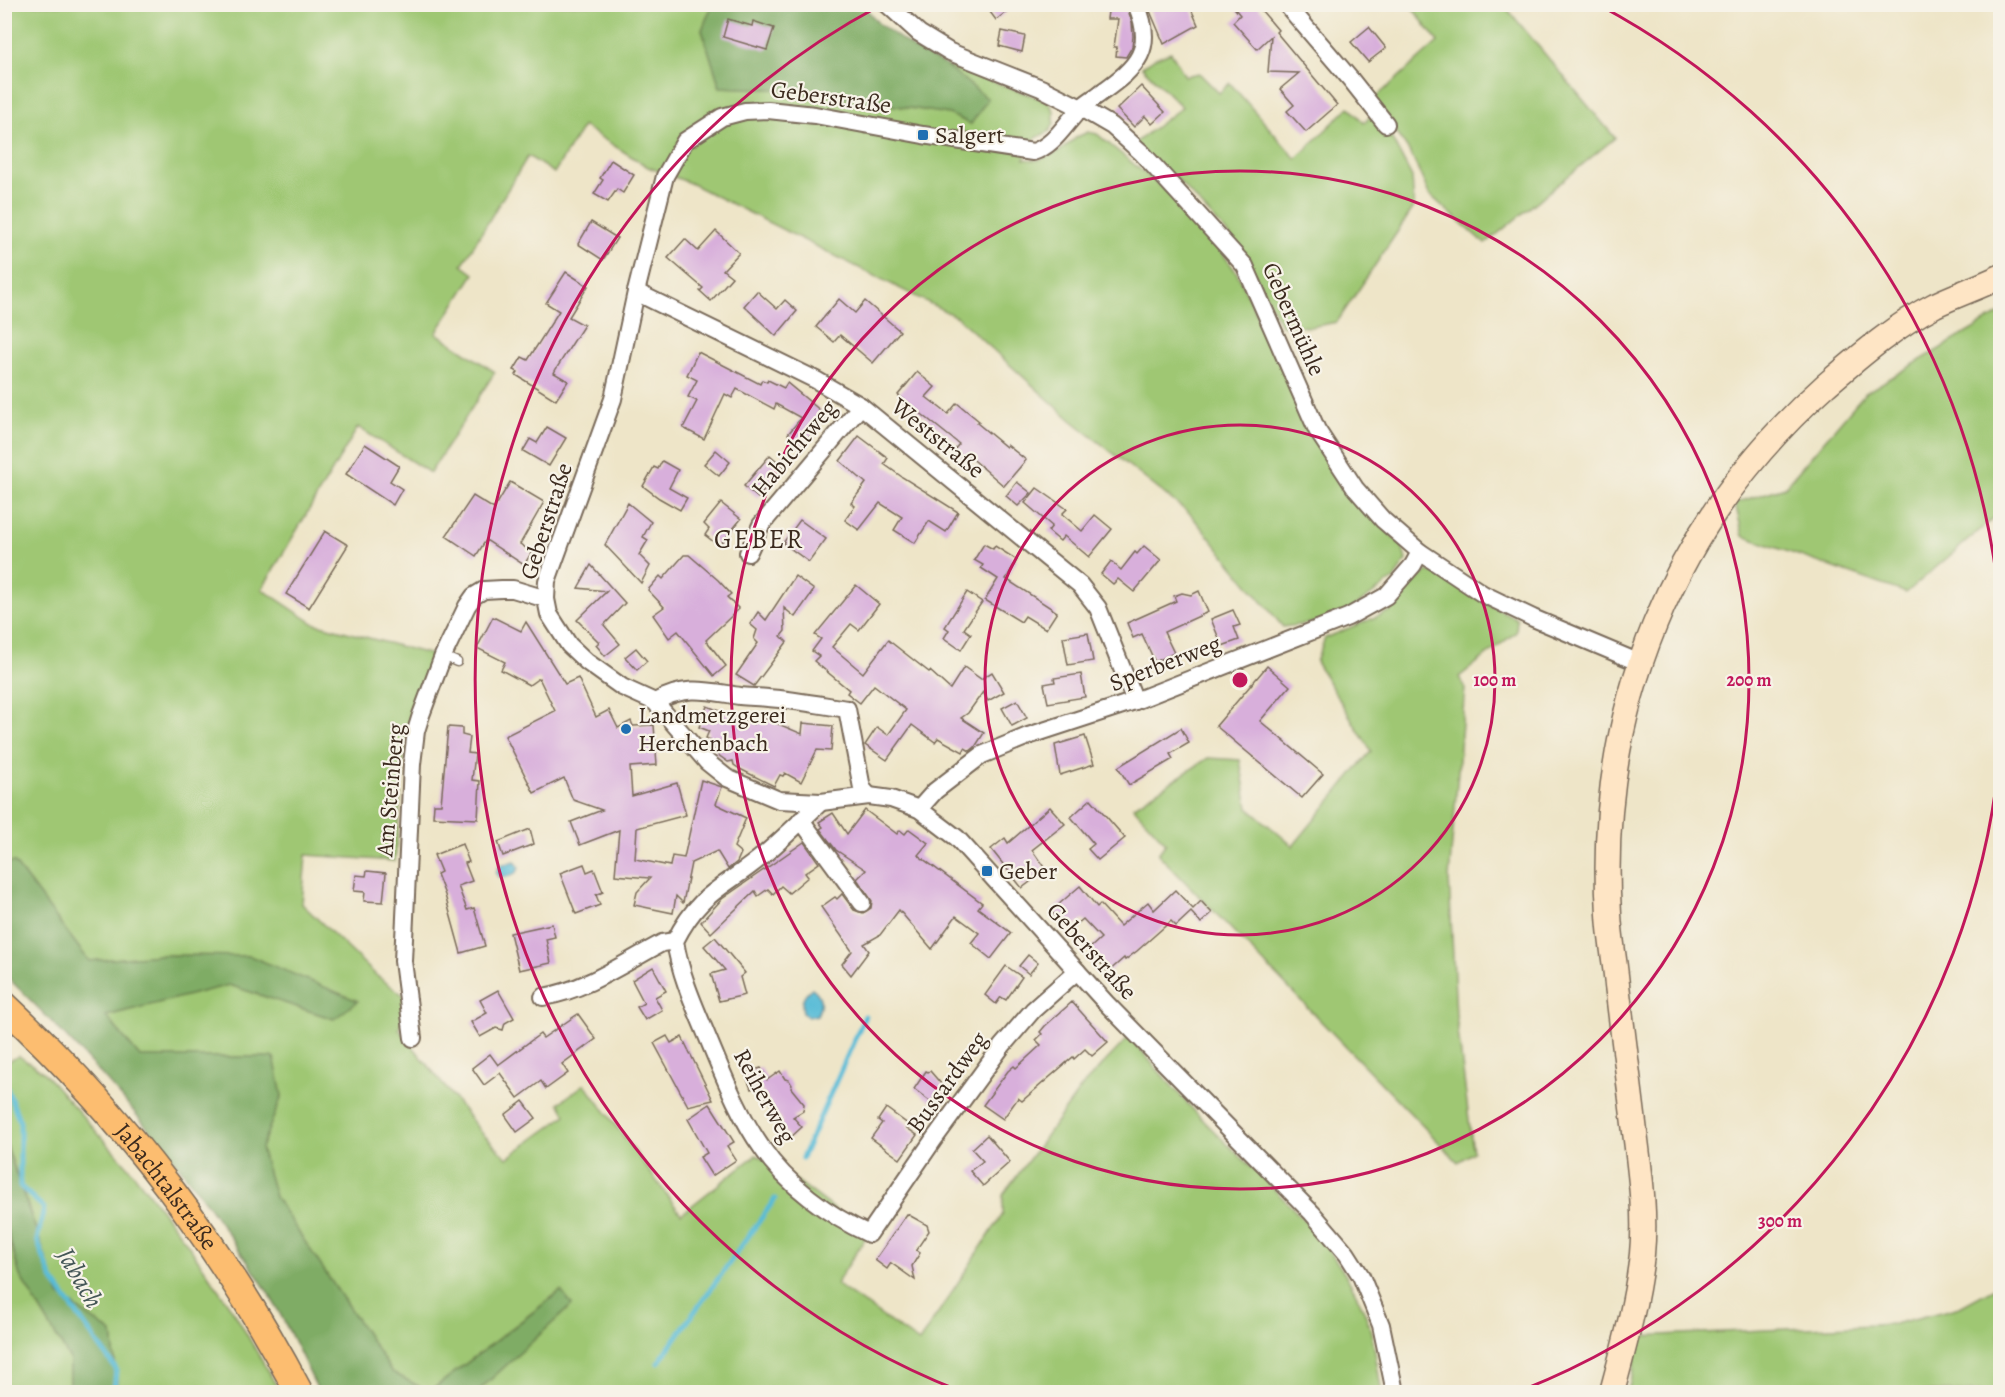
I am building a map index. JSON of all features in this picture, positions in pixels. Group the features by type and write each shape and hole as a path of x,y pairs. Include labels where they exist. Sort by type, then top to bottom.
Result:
{"main road":[{"name":"Jabachtalstraße","path":"9,1017 108,1113 145,1155 185,1207 245,1297 298,1392"}],"street":[{"name":"Gebermühle","path":"886,4 920,33 950,52 1041,88 1081,108 1112,126 1142,153 1207,221 1245,266 1317,430 1355,488 1383,520 1420,552 1483,594 1533,618 1640,663"},
{"path":"1081,108 1113,85 1138,61 1145,33 1136,4"},
{"path":"1286,4 1386,124"},
{"name":"Geberstraße","path":"1081,108 1056,137 1042,149 1033,152 803,113 768,110 745,111 722,117 686,141 665,176 636,292 613,399 547,581 546,598 549,614 569,645 587,662 622,687 655,702 707,762 727,778 779,800 821,802 869,796 891,799 919,809 957,838 1077,971 1312,1213 1347,1254 1361,1276 1382,1325 1395,1392"},
{"path":"1612,1392 1630,1320 1642,1252 1641,1185 1609,914 1609,826 1618,747 1640,663 1666,597 1702,529 1741,477 1795,413 1856,358 1899,328 1934,306 2001,277"},
{"name":"Weststraße","path":"636,292 816,380 861,406 1080,585 1098,608 1135,701"},
{"name":"Habichtweg","path":"748,553 761,525 861,406"},
{"name":"Sperberweg","path":"919,809 935,791 982,755 1028,736 1135,701 1348,617 1386,596 1413,565 1420,552"},
{"name":"Am Steinberg","path":"413,1038 403,961 412,764 418,723 450,659 467,606 474,596 484,590 513,590 546,598"},
{"path":"655,702 678,691 693,689 793,700 847,709 862,788 869,796"},
{"path":"543,997 588,983 662,943 675,940 688,918 703,900 759,859 821,802"},
{"path":"801,820 862,903"},
{"name":"Reiherweg","path":"675,940 687,987 713,1051 744,1118 762,1149 786,1176 812,1198 869,1233"},
{"name":"Bussardweg","path":"869,1233 1002,1046 1033,1010 1077,971"}],"green space":[{"path":"5,5 712,5 702,30 720,87 792,90 949,114 971,124 987,99 945,65 1048,101 1054,111 1054,123 1050,131 1034,139 1024,159 1038,160 1060,151 1077,137 1088,132 1097,134 1164,189 1217,246 1237,273 1321,452 1350,492 1402,546 1406,560 1394,579 1345,613 1313,623 1283,627 1191,515 1071,420 957,317 690,183 648,167 583,126 554,173 528,156 462,265 474,274 436,333 495,372 430,473 358,427 262,589 313,623 436,656 407,728 395,861 306,855 302,904 377,976 409,999 399,1029 481,1132 507,1158 566,1115 559,1103 585,1084 681,1214 756,1155 773,1163 868,1234 836,1284 919,1342 1003,1214 1003,1195 1084,1084 1129,1037 1198,1114 1293,1208 1331,1253 1347,1278 1365,1314 1372,1336 1382,1392 477,1392 571,1306 560,1291 429,1392 392,1372 275,1197 261,1148 282,1096 274,1057 140,1057 106,1016 229,985 334,1019 250,956 160,955 89,961 14,862 5,864"},
{"path":"712,5 863,5 878,23 915,49 945,65 988,99 971,124 949,114 792,90 720,87 702,30"},
{"path":"1410,5 1504,5 1615,138 1485,244 1429,194 1411,154 1374,99 1438,42"},
{"path":"1171,52 1185,76 1199,73 1219,93 1230,83 1296,159 1349,107 1364,123 1374,113 1392,139 1412,177 1414,207 1337,322 1310,327 1281,325 1241,248 1176,178 1131,146 1182,107 1142,67 1155,58"},
{"path":"2000,313 2000,513 1906,593 1743,536 1735,503 1785,487 1865,393"},
{"path":"1427,571 1517,619 1516,632 1459,677 1465,688 1449,878 1456,1015 1473,1152 1458,1162 1158,854 1166,843 1133,807 1208,758 1240,760 1248,808 1293,846 1371,751 1316,662 1325,638 1391,611 1388,606"},
{"path":"14,862 89,961 160,955 250,956 358,1001 334,1019 229,985 106,1016 140,1057 274,1057 282,1096 261,1148 275,1197 392,1372 429,1392 319,1392 274,1303 206,1202 125,1101 67,1037 5,975 5,864"},
{"path":"19,1056 43,1072 130,1169 186,1242 235,1314 280,1392 118,1392 112,1333 59,1295 5,1140 4,1063"},
{"path":"4,1140 59,1295 112,1333 118,1392 70,1392 70,1359 20,1276 5,1222"},
{"path":"4,1222 20,1276 70,1359 70,1392 5,1392"},
{"path":"2000,1285 2000,1392 1628,1392 1640,1336 1894,1324 1960,1307"},
{"path":"561,1291 572,1305 477,1392 429,1392"}],"water":[{"path":"515,861 519,867 514,874 507,877 498,876 496,873 499,866"},
{"path":"812,988 818,994 820,1008 817,1015 808,1017 803,1013 802,1002 806,993"}],"building":[{"path":"984,4 1016,4 996,20"},
{"path":"1109,4 1126,4 1132,22 1132,47 1126,57 1116,56 1117,47 1114,47 1118,19 1107,19"},
{"path":"1147,4 1189,4 1198,25 1164,44"},
{"path":"1231,4 1256,4 1278,30 1276,32 1337,105 1306,132 1287,111 1294,105 1280,89 1299,73 1268,72 1271,36 1257,49 1233,22 1240,15"},
{"path":"728,19 752,26 753,21 774,28 767,50 723,37"},
{"path":"1369,27 1386,48 1368,62 1351,42"},
{"path":"1002,31 1025,36 1022,52 999,46"},
{"path":"1141,86 1165,112 1152,124 1145,116 1134,127 1117,109"},
{"path":"611,160 634,175 623,193 617,189 608,202 594,194"},
{"path":"591,222 617,238 603,260 578,244"},
{"path":"716,231 739,253 723,270 732,277 711,301 700,291 703,288 668,258 685,239 698,251"},
{"path":"566,272 588,286 569,317 584,325 554,373 568,381 556,400 516,375 518,372 514,370 522,357 528,360 559,311 546,303"},
{"path":"757,291 777,309 785,300 797,311 776,336 744,306"},
{"path":"839,299 855,313 865,301 900,331 873,363 840,335 834,342 816,327"},
{"path":"698,352 760,384 762,380 767,382 768,380 784,388 787,383 827,416 802,446 788,434 801,418 776,404 774,409 737,389 732,398 725,394 704,439 683,428 697,401 688,397 697,380 687,375"},
{"path":"917,372 935,387 926,397 948,414 957,403 1006,447 1007,445 1026,460 1004,486 968,455 964,459 954,450 959,444 898,395"},
{"path":"547,427 566,438 549,466 523,451 530,439 537,443"},
{"path":"859,436 888,458 884,464 958,512 946,532 929,521 915,543 894,530 902,517 880,503 859,530 845,520 855,506 851,503 866,483 840,461"},
{"path":"365,444 399,466 390,481 402,489 393,505 346,474"},
{"path":"716,450 730,462 719,476 704,464"},
{"path":"770,455 784,467 758,498 744,486"},
{"path":"662,461 678,470 669,488 687,498 680,510 643,486 654,467 658,469"},
{"path":"510,482 544,502 520,544 532,552 524,565 486,540 476,556 446,536 473,496 494,509"},
{"path":"1017,482 1031,493 1018,506 1006,496"},
{"path":"1037,488 1067,509 1062,514 1082,531 1095,515 1112,529 1089,557 1064,536 1060,541 1048,531 1052,526 1025,503"},
{"path":"628,503 651,522 643,537 648,540 639,555 650,566 641,583 605,545"},
{"path":"721,503 741,519 719,546 705,535 709,529 704,524"},
{"path":"800,520 826,539 809,562 783,543"},
{"path":"325,531 348,545 309,608 286,594"},
{"path":"984,544 993,549 995,546 1017,560 1006,579 1057,612 1046,629 1025,616 1021,622 985,600 998,579 981,568 983,565 974,560"},
{"path":"1144,546 1161,560 1134,592 1118,579 1113,584 1101,574 1111,561 1121,570 1135,552 1137,554"},
{"path":"684,555 689,555 718,580 731,594 727,597 739,609 706,640 726,666 714,676 678,631 669,638 653,615 664,607 648,590 660,576 663,579"},
{"path":"591,565 625,603 604,625 620,644 605,656 596,645 599,642 577,620 607,591 578,588"},
{"path":"795,576 814,590 795,617 784,608 785,631 781,636 787,642 754,686 736,675 758,643 754,639 757,630 750,624 758,612 766,620"},
{"path":"856,585 879,604 859,630 851,624 832,647 863,673 888,640 950,689 964,667 981,679 992,672 1004,692 988,701 983,692 968,713 961,718 984,733 970,751 965,748 963,752 938,738 935,742 912,725 887,760 865,745 877,727 888,735 906,710 874,685 860,703 847,693 849,690 814,661 819,656 812,651 821,639 815,635"},
{"path":"1199,591 1208,612 1164,632 1174,653 1155,662 1142,634 1133,638 1127,623 1176,601 1174,596 1182,593 1191,595"},
{"path":"967,592 982,602 964,629 971,634 961,650 944,638 949,630 945,627"},
{"path":"1233,610 1240,625 1234,627 1239,640 1222,646 1211,619"},
{"path":"493,617 521,631 526,622 565,684 578,678 596,717 609,710 618,728 631,721 633,726 654,725 657,765 630,767 632,796 677,783 686,815 637,828 635,859 670,866 672,856 684,858 701,780 722,787 716,804 746,818 734,847 741,853 737,862 728,869 717,851 691,863 683,903 676,896 673,913 634,905 637,892 650,878 615,875 619,830 580,845 571,822 602,810 573,800 564,778 534,793 505,736 555,711 539,678 529,685 501,670 505,662 477,648"},
{"path":"1088,633 1093,661 1068,665 1063,637"},
{"path":"636,648 647,661 637,670 625,657"},
{"path":"1267,666 1290,686 1260,721 1323,774 1302,798 1216,726"},
{"path":"1081,674 1085,697 1048,703 1044,684 1055,682 1054,678"},
{"path":"1017,700 1027,718 1012,726 1002,708"},
{"path":"707,706 753,724 757,715 802,734 803,723 833,726 831,751 817,750 801,782 785,773 783,776 780,775 774,786 740,769 734,765 733,761 728,762 714,752 719,744 706,738 709,731 699,727"},
{"path":"448,727 462,728 462,735 470,737 468,753 475,754 472,780 480,781 478,819 433,817 434,804 441,804"},
{"path":"1181,728 1189,743 1170,754 1173,759 1129,785 1118,767"},
{"path":"1085,736 1094,764 1060,775 1055,745"},
{"path":"1091,799 1125,838 1098,860 1088,849 1094,844 1071,817"},
{"path":"1050,807 1065,824 1032,850 1046,870 1022,888 991,849 1005,838 1008,843"},
{"path":"865,810 897,834 900,830 905,834 909,829 928,843 918,855 982,903 978,908 1011,933 991,959 971,943 979,933 956,916 932,949 899,910 880,935 864,944 869,951 851,975 842,964 852,951 821,907 842,894 854,910 863,913 871,908 872,901 857,879 866,870 836,850 820,829 823,827 819,822 833,813 847,834"},
{"path":"530,829 534,844 503,856 498,842"},
{"path":"804,842 819,863 805,873 808,877 789,893 781,886 773,894 768,889 758,896 755,891 711,933 701,922 722,899"},
{"path":"462,844 469,862 465,863 472,881 458,886 467,910 474,908 485,946 461,953 437,874 441,872 434,855"},
{"path":"584,864 587,872 594,869 603,892 596,895 600,905 576,914 560,873"},
{"path":"367,871 386,873 383,902 364,901 365,892 354,891 356,875 366,876"},
{"path":"1080,886 1097,907 1100,904 1120,926 1148,902 1154,910 1175,890 1193,909 1201,901 1212,913 1201,923 1191,912 1176,926 1171,921 1137,951 1125,960 1124,958 1108,972 1089,949 1101,938 1083,919 1069,931 1051,911"},
{"path":"552,924 555,937 546,939 551,963 519,970 510,933"},
{"path":"715,937 745,973 740,977 745,995 719,1001 711,974 725,970 704,946"},
{"path":"1028,955 1038,963 1029,974 1019,966"},
{"path":"1006,966 1022,977 1006,1000 1001,997 996,1004 985,995"},
{"path":"653,967 666,991 655,997 662,1010 645,1020 637,1007 644,1003 632,980"},
{"path":"498,990 514,1018 505,1023 503,1030 496,1028 480,1037 471,1022 487,1013 480,1000"},
{"path":"1072,1002 1108,1042 1092,1056 1085,1049 1074,1059 1073,1057 1022,1101 1018,1098 1003,1119 983,1105 1008,1071 1014,1066 1016,1068 1041,1045 1036,1040 1042,1034 1040,1032 1045,1026"},
{"path":"578,1014 596,1039 562,1064 568,1073 546,1089 541,1081 518,1098 500,1073 484,1085 472,1068 490,1054 498,1065 540,1034 543,1038"},
{"path":"667,1036 671,1043 682,1037 713,1100 688,1106 654,1043"},
{"path":"761,1068 767,1080 780,1071 785,1079 789,1080 791,1088 804,1104 803,1111 793,1117 802,1127 790,1138 780,1126 783,1123 759,1086 751,1089 745,1073"},
{"path":"926,1071 930,1071 943,1086 931,1102 914,1089"},
{"path":"523,1101 536,1118 517,1132 505,1115"},
{"path":"710,1104 734,1142 727,1146 736,1160 712,1176 700,1157 707,1153 688,1119"},
{"path":"886,1108 909,1125 907,1128 917,1135 900,1159 871,1138 882,1123 878,1120"},
{"path":"987,1135 1010,1162 983,1186 970,1171 983,1161 972,1149"},
{"path":"907,1214 927,1225 929,1231 916,1250 920,1253 912,1266 915,1280 891,1263 887,1269 875,1260"}],"waterway":[{"path":"802,1158 865,1016"},
{"name":"Jabach","path":"4,1081 20,1122 20,1186 44,1208 37,1240 52,1279 116,1369 114,1392"},
{"path":"658,1363 775,1199"}],"place":[{"name":"Salgert","path":"923,135"},
{"name":"Landmetzgerei Herchenbach","path":"626,729"},
{"name":"Geber","path":"987,871"}],"district":[{"name":"GEBER","path":"759,539"}]}
